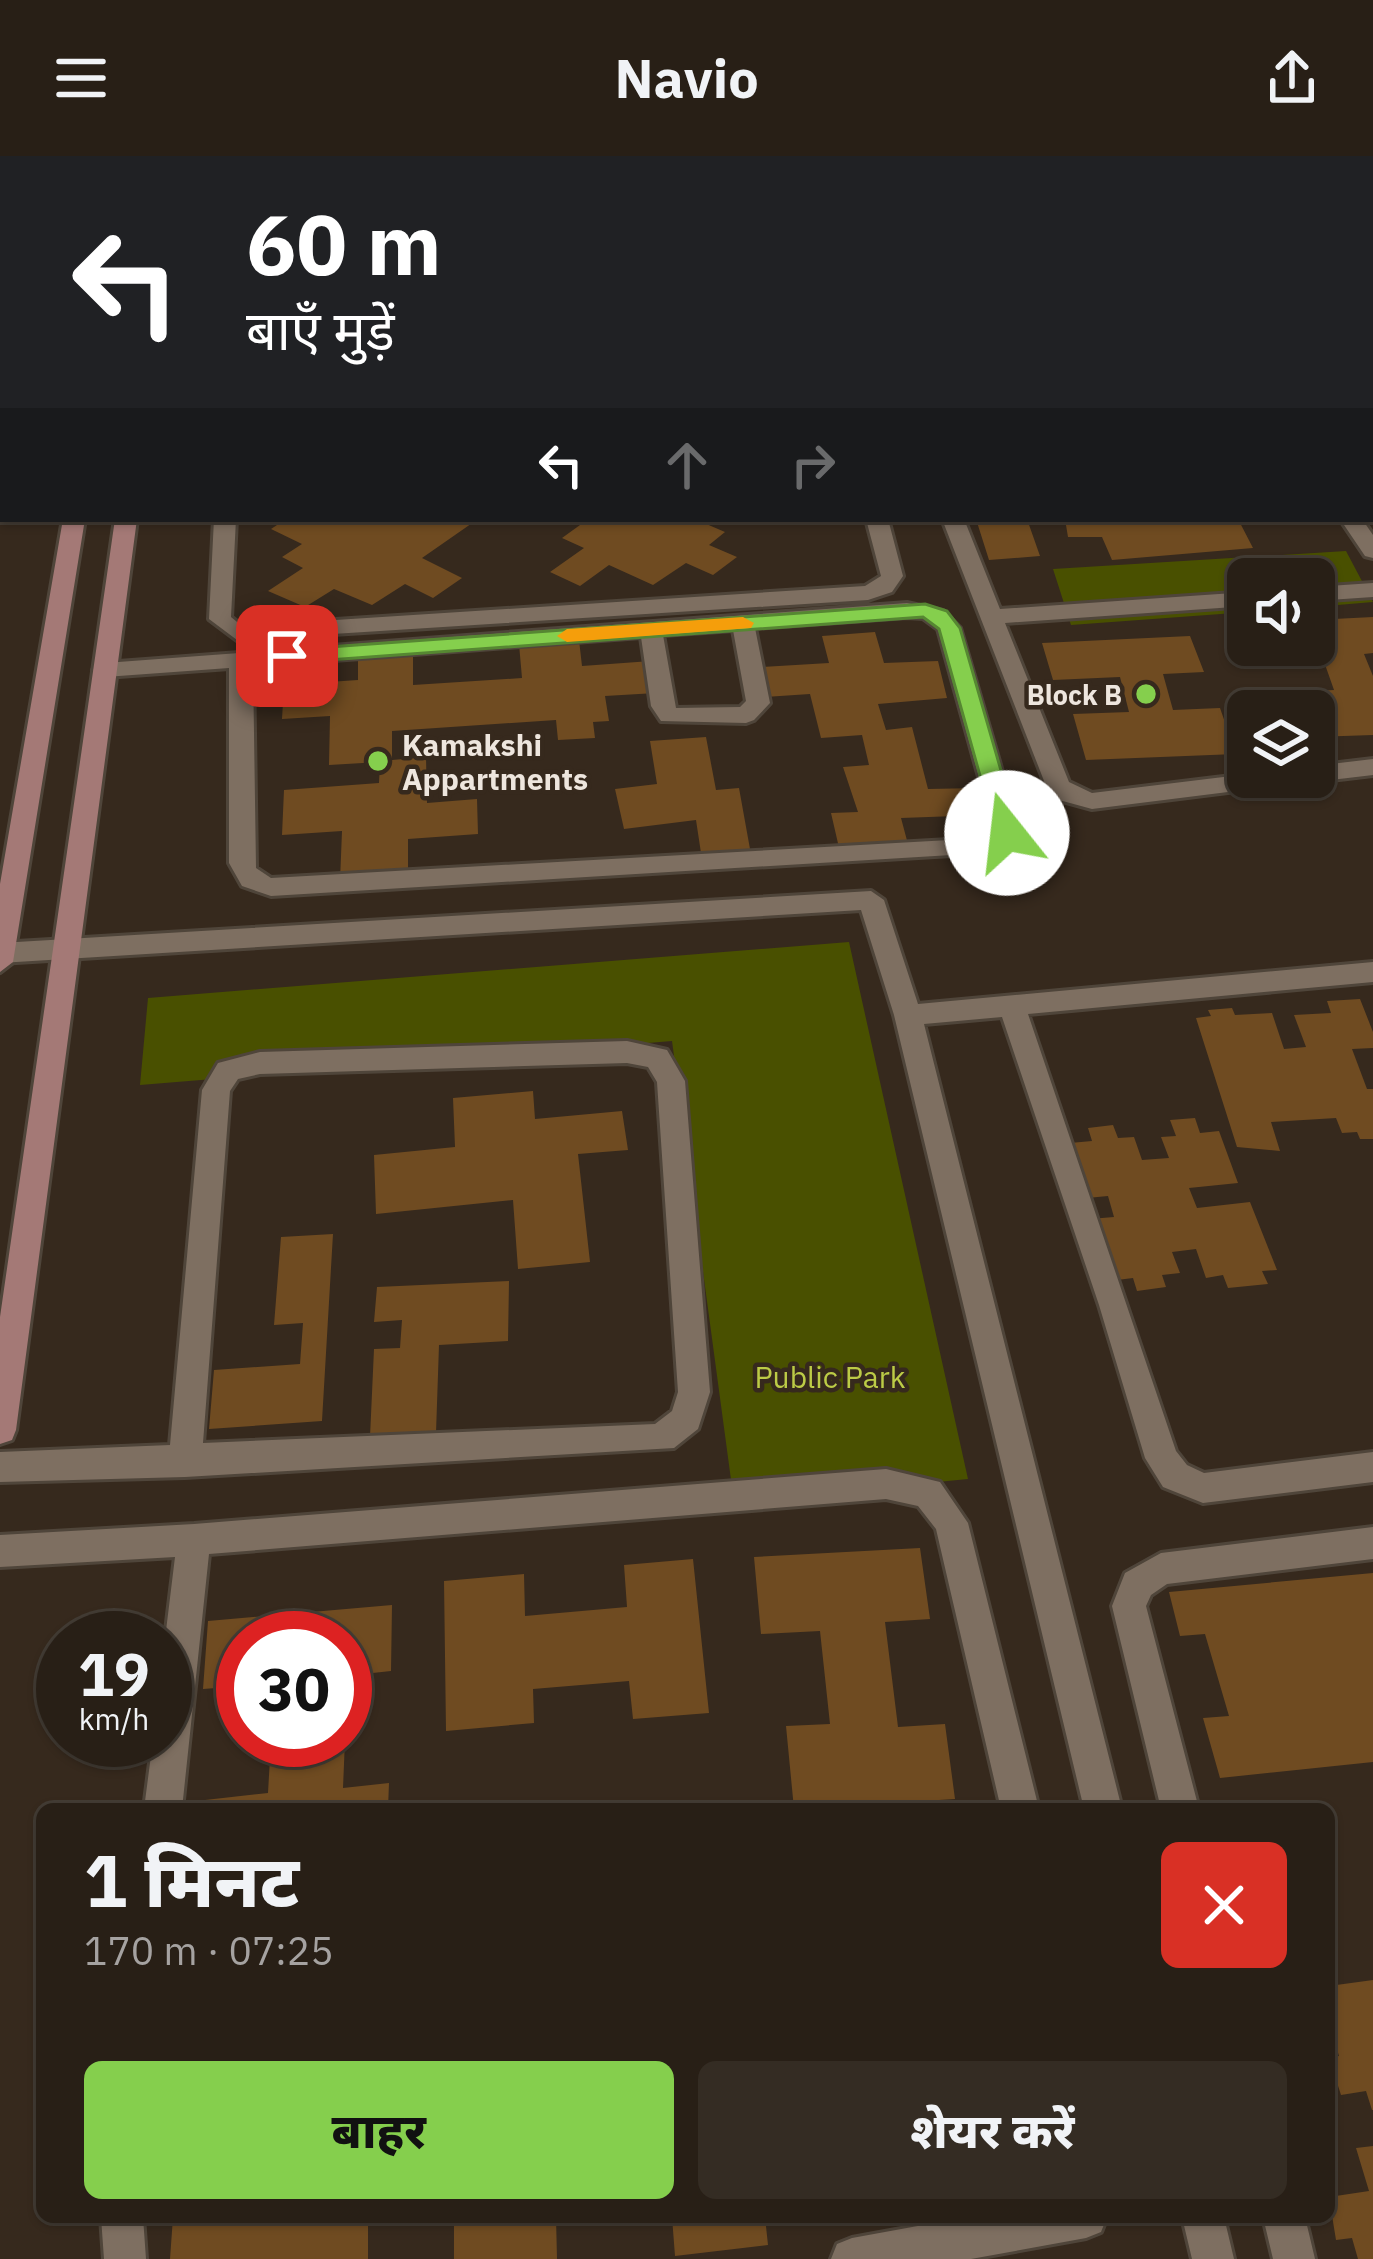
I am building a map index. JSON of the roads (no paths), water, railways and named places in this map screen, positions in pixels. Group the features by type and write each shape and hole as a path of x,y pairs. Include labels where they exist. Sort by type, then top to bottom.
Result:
{"street":[{"path":"0,962 73,522"},
{"path":"0,1430 126,522"},
{"path":"224,522 220,619 237,633 868,593 884,587 892,575 878,522"},
{"path":"954,522 1058,786 1092,800 1227,784"},
{"path":"1353,522 1373,551"},
{"path":"1335,593 1373,590"},
{"path":"991,617 1227,600"},
{"path":"105,670 907,610 940,616 949,628 1007,833 1002,841 926,850 271,887 255,883 244,873 242,862 241,660"},
{"path":"651,630 663,706 669,716 746,715 758,703 743,623"},
{"path":"1335,772 1373,767"},
{"path":"1,953 871,900 908,1015 1102,1803"},
{"path":"908,1015 1373,972"},
{"path":"1011,1004 1115,1304 1162,1458 1175,1476 1203,1488 1373,1467"},
{"path":"0,1467 185,1462 662,1438 686,1419 694,1392 671,1081 657,1058 627,1052 260,1063 228,1071 216,1090 185,1462"},
{"path":"0,1551 194,1540 886,1484 928,1493 951,1522 1019,1803"},
{"path":"165,1803 194,1540"},
{"path":"1178,1803 1129,1606 1137,1584 1161,1569 1373,1543"},
{"path":"122,2223 125,2259"},
{"path":"852,2259 1053,2223"},
{"path":"1204,2223 1213,2259"},
{"path":"1285,2223 1294,2259"}],"place":[{"name":"Block B","path":"1146,694"},
{"name":"Kamakshi Appartments","path":"378,761"}],"park label":[{"name":"Public Park","path":"830,1376"}]}
